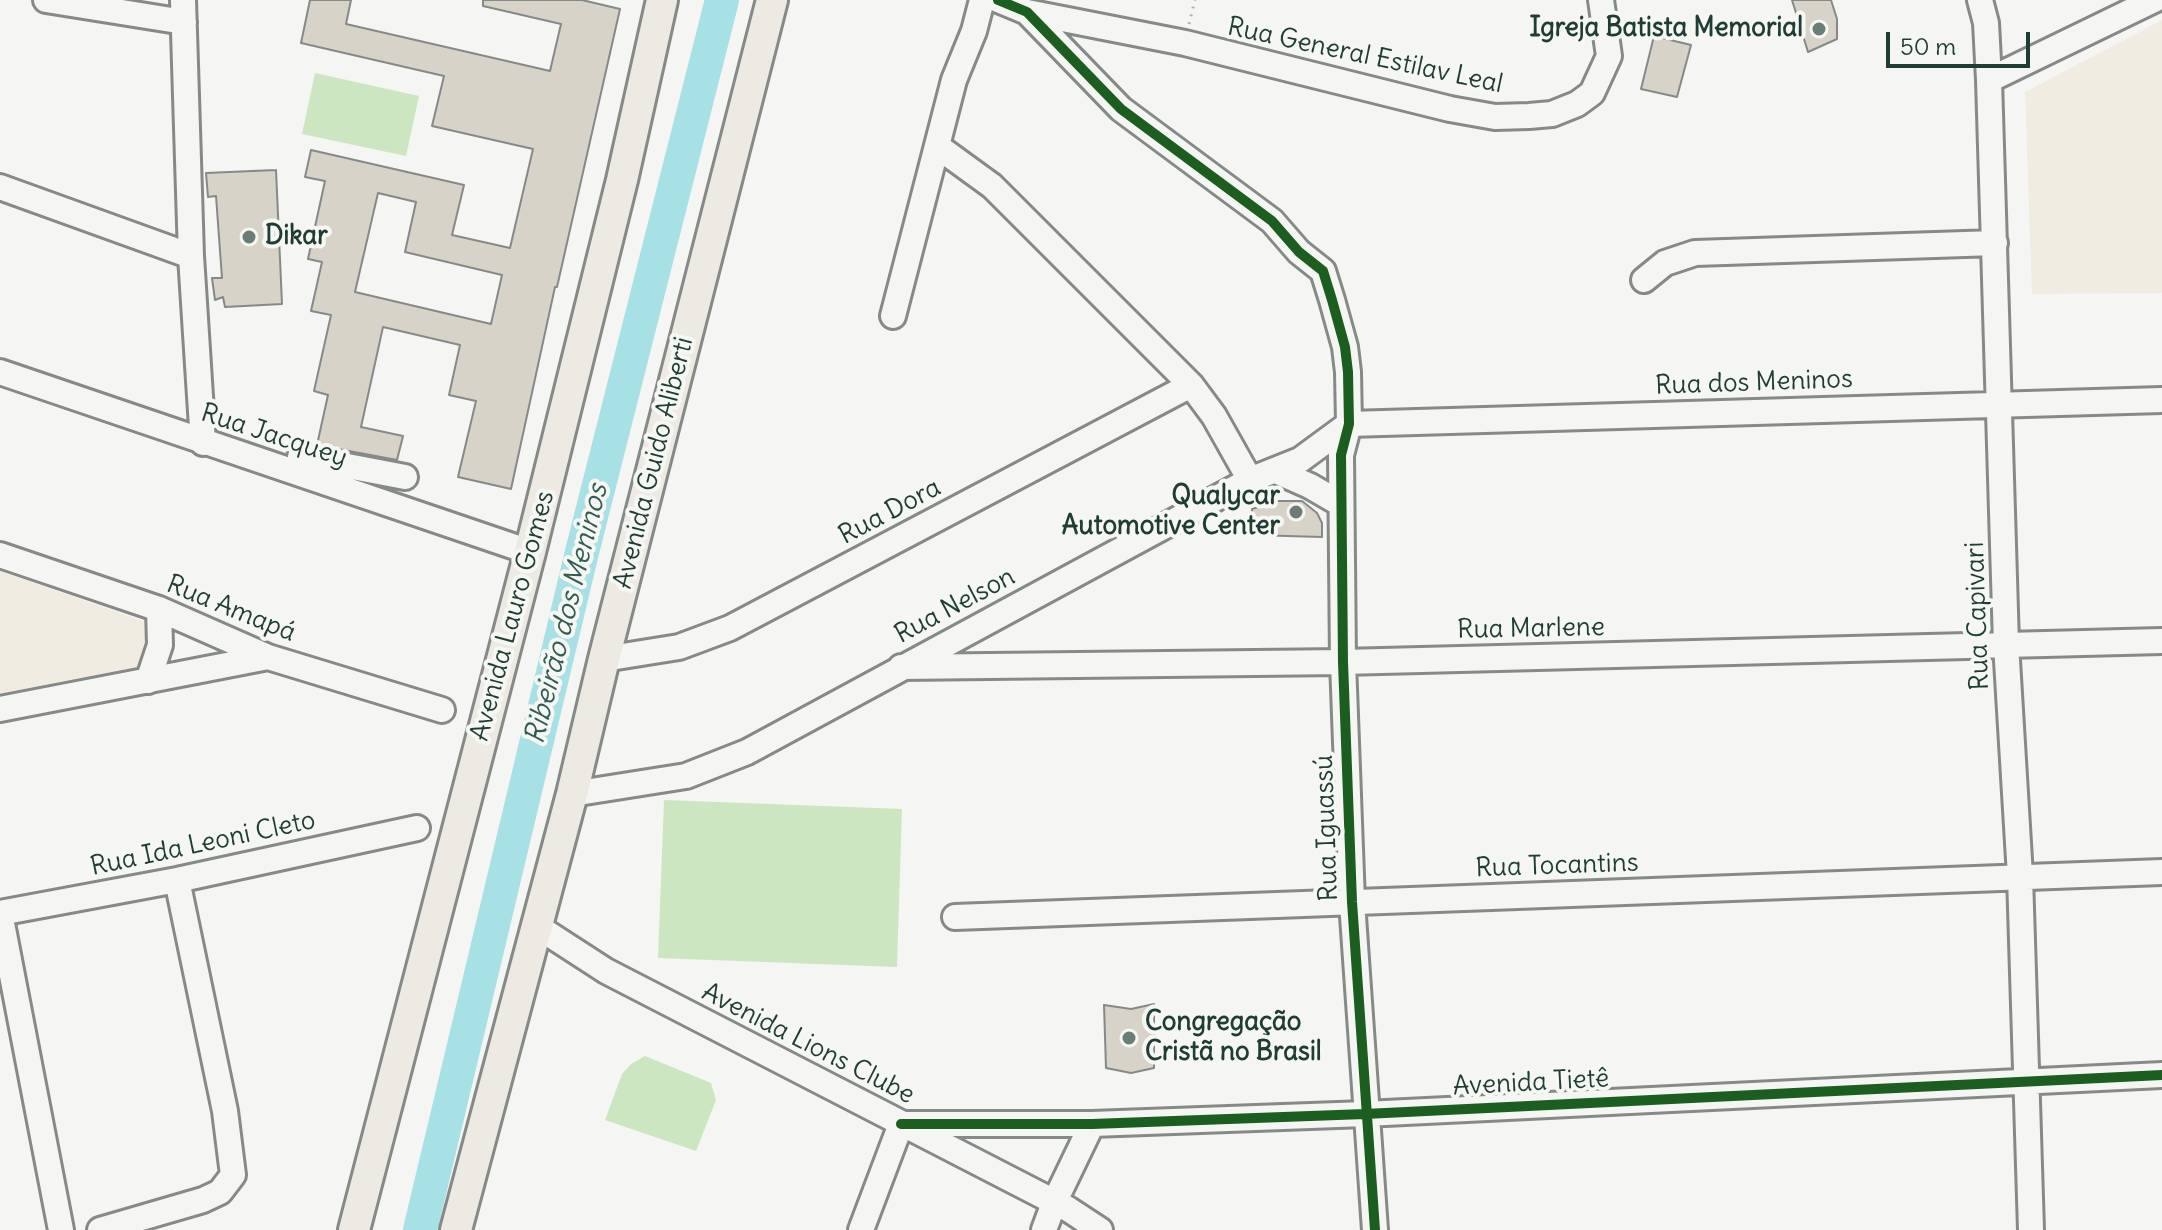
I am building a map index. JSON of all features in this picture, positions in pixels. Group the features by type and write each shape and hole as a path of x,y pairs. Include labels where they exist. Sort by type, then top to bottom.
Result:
{"main road":[{"name":"Avenida Lauro Gomes","path":"354,1230 530,552 622,180 662,0"},
{"name":"Avenida Guido Aliberti","path":"535,925 572,794 772,0"},
{"path":"462,1228 535,925"}],"street":[{"path":"46,0 183,11 191,256 203,443"},
{"path":"893,316 954,80 974,31 982,0"},
{"path":"998,0 1027,12"},
{"name":"Rua General Estilav Leal","path":"1027,12 1185,43 1450,109 1495,117 1552,114 1577,104 1592,93 1609,56 1601,0"},
{"name":"Rua Capivari","path":"1980,0 1986,23 1989,80 2006,644 2020,876 2031,1230"},
{"path":"1989,80 2154,0"},
{"name":"Rua Iguassú","path":"1027,12 1121,109 1272,221 1299,252 1323,271 1345,347 1349,424 1341,455 1343,662 1352,902 1375,1230"},
{"path":"937,146 992,186 1191,385 1214,416 1250,480"},
{"path":"0,187 191,256"},
{"path":"1644,280 1665,263 1695,253 1995,243"},
{"name":"Rua Jacquey","path":"0,372 530,552"},
{"name":"Rua Dora","path":"604,659 679,647 730,628 1191,385"},
{"name":"Rua dos Meninos","path":"1349,424 2162,400"},
{"name":"Rua Nelson","path":"572,794 686,776 747,752 1250,480 1313,453 1349,424"},
{"path":"300,457 405,477"},
{"path":"1276,471 1341,504"},
{"name":"Rua Amapá","path":"0,555 159,609 268,657 442,710"},
{"path":"148,681 160,645 159,609"},
{"name":"Rua Marlene","path":"901,667 1343,662 2162,641"},
{"path":"0,709 268,657"},
{"name":"Rua Ida Leoni Cleto","path":"0,913 177,880 417,828"},
{"name":"Rua Tocantins","path":"955,917 2162,872"},
{"path":"100,1230 203,1200 220,1192 233,1175 225,1111 177,880"},
{"path":"0,913 61,1230"},
{"name":"Avenida Lions Clube","path":"535,925 606,971 1054,1203 1100,1230"},
{"name":"Avenida Tietê","path":"901,1124 1092,1124 1365,1114 2162,1075"},
{"path":"861,1230 901,1124"},
{"path":"1044,1230 1092,1124"}],"shaded area":[{"path":"2162,20 2162,293 2032,294 2025,92"},
{"path":"0,571 154,625 140,671 0,699"}],"green space":[{"path":"315,73 419,96 406,156 302,134"},
{"path":"664,800 902,809 897,967 658,958"},
{"path":"645,1056 711,1083 716,1100 696,1151 605,1120 622,1074"}],"building":[{"path":"310,0 351,0 346,24 550,71 561,24 483,6 483,0 582,0 620,9 511,489 458,477 476,401 449,395 460,345 383,327 361,427 403,436 397,460 317,445 328,395 314,391 331,315 311,311 322,262 308,259 325,181 305,177 311,150 464,185 452,235 510,248 533,149 432,126 444,76 301,43","holes":["378,193 416,202 405,252 502,275 491,324 355,292"]},
{"name":"Igreja Batista Memorial","path":"1792,0 1831,0 1837,19 1837,39 1808,52"},
{"path":"1654,36 1691,45 1677,97 1641,89"},
{"name":"Dikar","path":"276,170 282,304 225,307 223,297 215,300 212,278 222,278 216,196 208,197 206,173"},
{"path":"1276,501 1302,501 1317,513 1322,523 1322,537 1252,535 1252,509"},
{"name":"Congregação Cristã no Brasil","path":"1154,1004 1154,1068 1131,1073 1106,1068 1104,1005 1131,1009"}],"waterway":[{"name":"Ribeirão dos Meninos","path":"420,1230 581,556 722,0"}],"cycle path":[{"path":"998,0 1027,12 1121,109 1272,221 1299,252 1323,271 1332,300 1345,347 1348,372 1349,424 1341,455 1343,662 1352,902 1375,1230"},
{"path":"901,1124 1092,1124 1365,1114 2162,1075"}],"place":[{"name":"Igreja Batista Memorial","path":"1819,29"},
{"name":"Dikar","path":"249,237"},
{"name":"Qualycar Automotive Center","path":"1296,512"},
{"name":"Congregação Cristã no Brasil","path":"1129,1038"}]}
